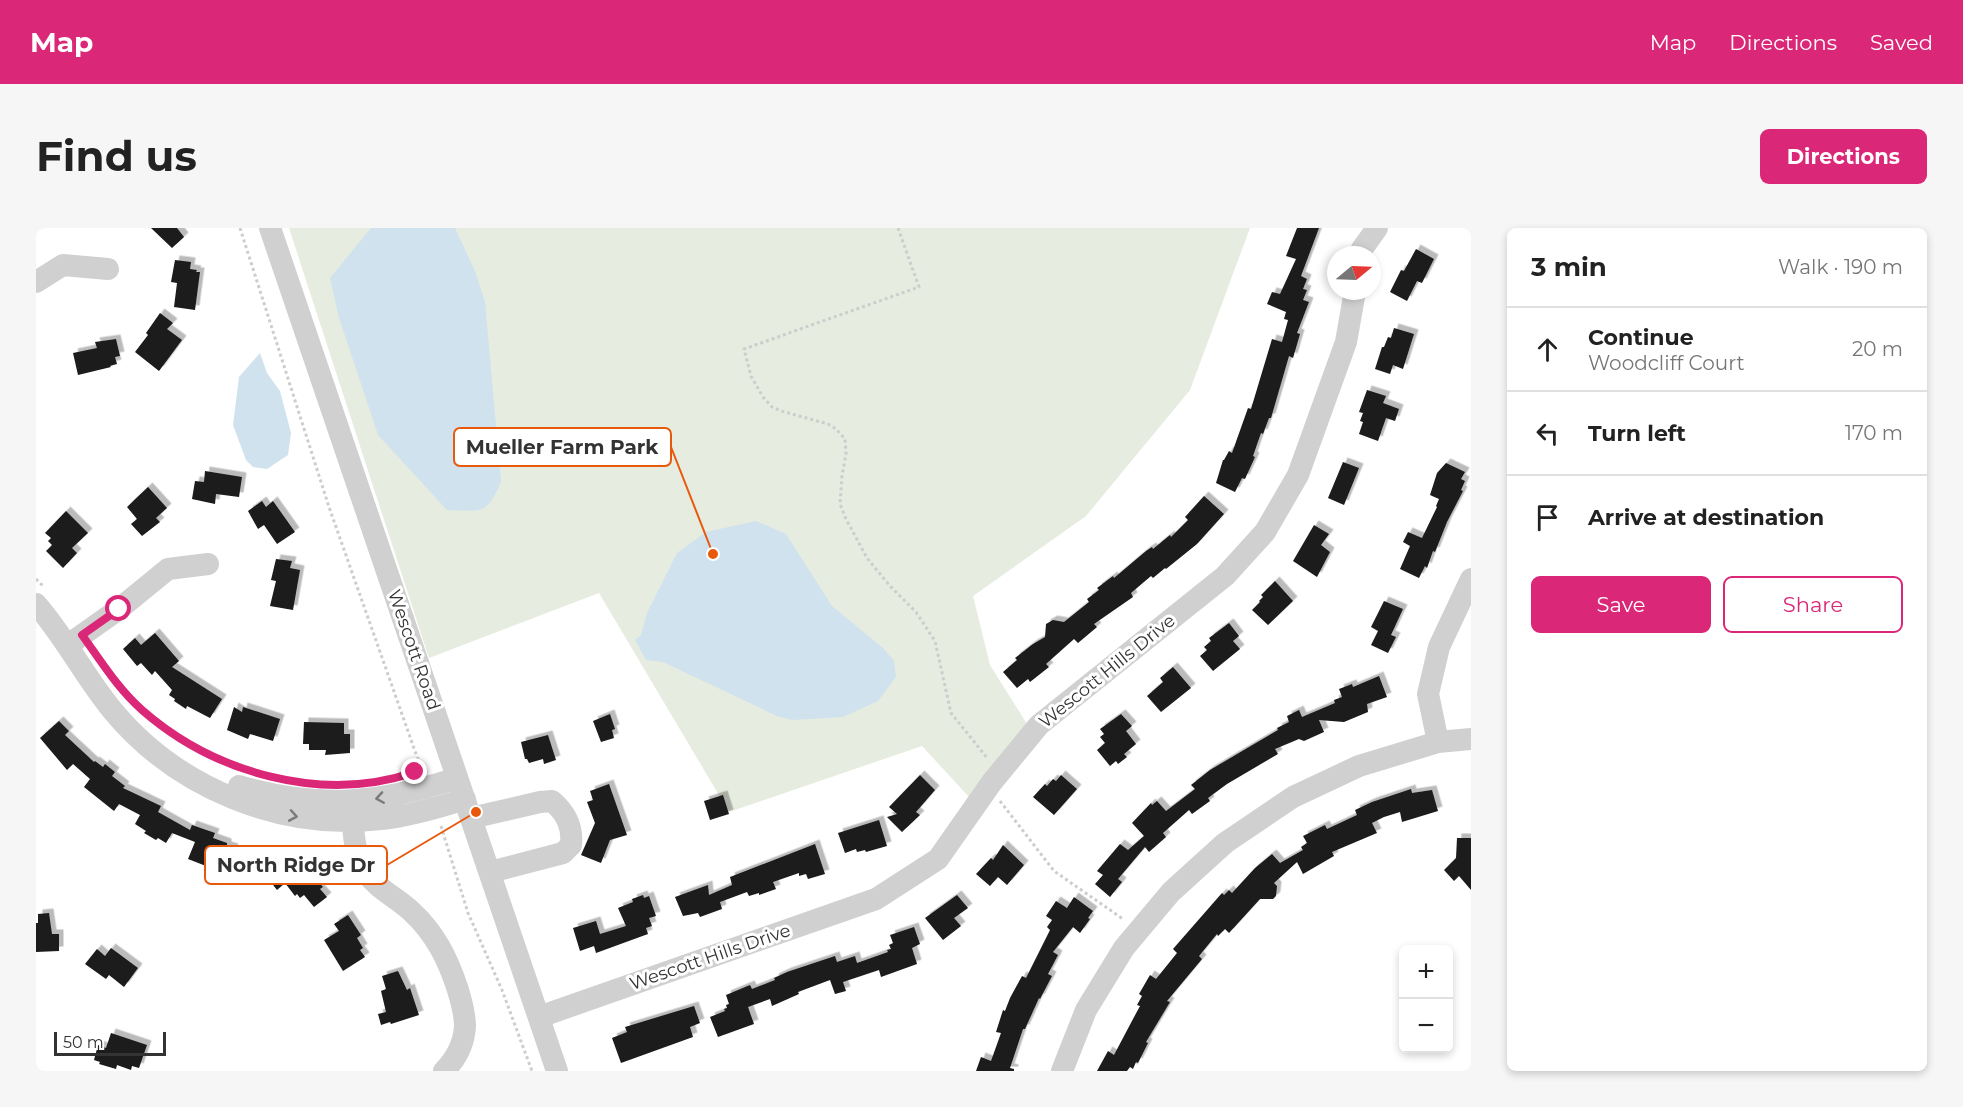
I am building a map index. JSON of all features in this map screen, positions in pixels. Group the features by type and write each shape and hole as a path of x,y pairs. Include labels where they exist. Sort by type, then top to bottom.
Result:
{"street":[{"name":"Wescott Road","path":"270,228 557,1071"},
{"path":"1364,246 1377,228"},
{"path":"36,282 63,265 108,269"},
{"name":"Wescott Hills Drive","path":"539,1017 876,899 938,859 992,773 1039,725 1225,576 1265,532 1298,475 1346,342 1353,300"},
{"path":"68,645 119,609 168,569 208,564"},
{"path":"1438,742 1428,694 1439,647 1471,579"},
{"path":"40,595 68,645 113,711 167,762 204,785 243,802 279,813 321,820 352,811 382,798 422,776 457,778"},
{"path":"1062,1071 1086,1010 1124,948 1171,892 1225,843 1293,797 1359,766 1438,742 1471,739"},
{"path":"352,811 402,817 435,808 468,809 552,801 562,810 569,821 572,835 571,845 563,853 490,872"},
{"path":"352,811 356,846 365,871 376,885 411,910 428,928 452,970 464,1013 465,1026 458,1053 444,1071"}],"path":[{"path":"240,228 329,507 422,776"},
{"path":"898,228 919,287 744,349 752,376 763,397 772,407 828,424 836,429 845,440 846,454 840,504 846,519 867,558 915,612 934,641 951,713 992,773 997,797 1054,871 1139,931"},
{"path":"36,579 40,595"},
{"path":"116,682 142,710 177,736 223,761 246,769"},
{"path":"435,808 468,913 502,990 532,1071"}],"shaded area":[{"path":"289,228 1250,228 1190,390 1086,516 973,596 990,665 1027,724 969,797 922,746 729,812 599,593 429,658"}],"water":[{"path":"371,228 455,228 475,271 485,302 501,482 491,501 481,509 475,511 447,510 378,435 339,318 330,278"},
{"path":"260,353 267,373 280,391 291,433 288,455 267,469 253,467 246,460 233,425 239,377"},
{"path":"756,521 786,534 832,606 883,648 894,661 896,677 878,701 843,717 792,720 777,716 663,662 646,660 635,640 641,635 647,613 677,553 706,532"}],"building":[{"path":"151,228 177,228 184,237 172,248"},
{"path":"1297,228 1319,228 1301,276 1307,279 1303,289 1307,290 1303,300 1309,302 1297,333 1300,334 1293,358 1289,356 1271,418 1263,434 1261,433 1253,456 1255,457 1245,479 1242,478 1235,492 1216,483 1223,460 1229,451 1232,453 1248,408 1251,409 1272,339 1282,342 1288,320 1284,319 1286,312 1267,304 1272,292 1280,294 1296,259 1286,256"},
{"path":"1416,249 1434,259 1422,283 1417,281 1407,301 1390,292 1401,270 1404,271"},
{"path":"175,260 191,262 190,269 200,272 195,310 174,307 177,283 171,282"},
{"path":"160,313 173,323 167,329 182,340 159,371 135,352"},
{"path":"1394,328 1414,334 1403,369 1393,365 1390,374 1375,369 1382,347 1388,337 1391,338"},
{"path":"116,339 120,356 115,357 117,364 78,375 73,353 97,348 95,342"},
{"path":"1367,390 1386,396 1383,403 1399,409 1395,421 1386,418 1378,441 1359,434 1363,413 1359,412"},
{"path":"1343,462 1359,468 1344,505 1328,498"},
{"path":"1446,463 1465,472 1461,479 1465,481 1461,490 1463,491 1427,568 1425,566 1419,578 1400,569 1410,546 1403,542 1408,532 1422,538 1439,499 1430,495 1437,473"},
{"path":"205,471 242,477 239,497 216,494 215,504 192,499 195,481 204,482"},
{"path":"148,487 167,508 156,518 160,522 142,536 131,524 137,519 127,507"},
{"path":"1204,496 1224,514 1197,544 1166,569 1153,578 1151,576 1131,593 1133,597 1094,624 1097,627 1078,643 1074,639 1046,664 1049,667 1030,682 1028,679 1017,688 1003,672 1017,660 1015,658 1045,637 1046,624 1053,620 1064,622 1089,602 1087,599 1099,590 1097,588 1113,576 1114,578 1146,551 1152,547 1153,549 1170,535 1171,537 1188,520 1185,517"},
{"path":"262,501 266,507 273,501 295,532 277,544 264,525 258,529 248,511"},
{"path":"66,511 88,533 72,548 77,553 63,568 46,551 52,545 48,541 51,538 45,533"},
{"path":"1314,525 1329,534 1321,545 1330,552 1317,577 1293,561"},
{"path":"276,559 292,561 290,568 300,570 293,610 270,606 276,581 271,580"},
{"path":"1275,581 1293,601 1268,625 1252,610 1263,597 1261,595"},
{"path":"1384,601 1403,609 1391,635 1396,637 1388,653 1371,645 1378,631 1371,627"},
{"path":"1229,623 1239,636 1233,641 1240,649 1213,671 1200,656 1207,650 1204,647 1211,641 1209,638"},
{"path":"155,633 179,661 172,667 222,699 210,718 187,706 186,709 174,701 175,699 169,695 172,690 155,671 152,675 141,663 137,666 123,649 135,638 141,645"},
{"path":"1173,667 1191,688 1161,712 1147,696 1163,682 1160,678"},
{"path":"1379,676 1387,697 1367,704 1368,712 1344,722 1319,720 1324,732 1304,741 1299,739 1275,749 1278,754 1227,784 1208,798 1210,801 1192,814 1189,810 1163,833 1166,837 1149,852 1145,847 1118,879 1122,882 1110,897 1095,884 1103,875 1097,871 1120,844 1128,850 1144,836 1132,823 1151,803 1152,805 1157,801 1166,811 1195,789 1191,785 1210,770 1289,722 1287,716 1299,710 1302,717 1335,703 1334,700 1342,697 1339,689 1352,684 1353,687"},
{"path":"234,707 242,712 243,707 280,719 273,741 250,734 248,739 227,730"},
{"path":"610,714 615,729 612,730 614,738 601,742 593,721"},
{"path":"1121,714 1132,726 1126,731 1136,744 1124,754 1127,757 1118,764 1116,761 1110,766 1097,750 1105,743 1100,737 1104,734 1100,729"},
{"path":"59,721 69,731 65,735 94,762 103,767 105,764 115,772 112,776 125,786 123,788 161,806 158,812 190,830 192,825 215,833 213,838 234,848 224,873 188,859 195,842 172,833 166,843 158,838 156,840 135,824 140,815 119,804 114,811 84,787 90,779 73,764 67,770 40,738"},
{"path":"304,722 344,723 344,734 350,734 350,753 325,755 326,750 309,750 309,744 303,744"},
{"path":"548,735 556,760 544,764 543,759 529,763 525,759 521,742"},
{"path":"920,775 935,790 916,812 920,815 902,832 887,817 897,814 889,807"},
{"path":"1061,775 1077,789 1054,815 1033,797 1045,784 1047,786 1053,779 1056,781"},
{"path":"609,784 627,835 610,840 601,863 581,855 595,823 587,802 593,800 590,791"},
{"path":"1411,789 1412,793 1432,790 1438,811 1402,822 1400,812 1384,817 1372,823 1377,833 1332,852 1334,856 1303,874 1297,862 1274,883 1277,886 1276,896 1273,899 1260,899 1229,933 1225,929 1218,936 1217,934 1199,956 1202,959 1167,1001 1170,1002 1133,1069 1130,1067 1127,1071 1097,1071 1108,1051 1114,1055 1140,1006 1137,1005 1142,996 1139,994 1150,975 1156,979 1177,953 1173,949 1222,893 1224,895 1229,890 1232,893 1255,868 1272,854 1280,863 1303,850 1301,847 1307,843 1303,836 1325,825 1327,829 1357,815 1355,810 1372,802"},
{"path":"723,795 729,814 710,820 704,801"},
{"path":"879,820 887,846 866,852 865,850 857,852 856,849 845,853 838,833"},
{"path":"1457,838 1471,838 1471,890 1459,876 1454,881 1444,870 1456,858"},
{"path":"815,844 825,874 808,879 806,874 799,876 799,873 773,882 776,889 759,895 759,893 749,896 747,892 720,902 722,909 700,917 698,913 683,916 675,897 708,885 709,895 732,885 730,877"},
{"path":"1003,845 1024,865 1007,885 998,877 990,886 976,874 991,858 993,860"},
{"path":"301,855 318,877 316,879 323,887 320,889 327,897 314,907 304,895 300,898 297,894 295,896 285,883 277,890 270,881 279,873 276,872"},
{"path":"643,895 644,898 649,896 656,916 649,918 652,926 646,928 648,934 596,953 594,946 580,951 573,928 596,921 600,934 626,926 618,908"},
{"path":"957,895 968,908 954,918 961,926 943,940 925,918"},
{"path":"1074,897 1093,911 1080,933 1073,927 1053,952 1058,955 1048,974 1052,976 1023,1029 1010,1068 1014,1071 976,1071 981,1057 991,1061 1001,1033 996,1032 1003,1010 1005,1011 1022,976 1026,978 1050,930 1047,927 1052,920 1046,916 1056,901 1067,908"},
{"path":"49,913 52,934 59,934 59,951 36,952 38,914"},
{"path":"348,915 361,935 357,938 363,948 360,950 365,957 343,971 324,940 339,931 334,924"},
{"path":"914,927 920,944 912,948 917,964 881,977 879,970 843,982 846,991 835,994 830,980 798,992 799,994 772,1006 770,999 748,1007 754,1024 718,1037 710,1017 725,1011 726,1005 729,1004 726,995 750,985 752,989 775,980 774,978 787,972 835,956 837,962 855,956 857,963 888,952 887,950 891,949 889,945 893,943 890,935"},
{"path":"111,948 138,968 124,987 109,975 106,979 85,964 97,949 105,956"},
{"path":"398,971 407,990 410,988 419,1015 381,1025 378,1014 386,1012 381,991 386,989 382,976"},
{"path":"694,1006 700,1023 690,1027 693,1037 621,1063 612,1038 627,1032 625,1027"},
{"path":"111,1033 147,1045 139,1068 132,1066 131,1070 117,1065 116,1069 99,1064 100,1062 94,1060 98,1045 106,1048"}],"place":[{"name":"Mueller Farm Park","path":"713,554"},
{"name":"North Ridge Dr","path":"476,812"}],"route":[{"path":"119,609 82,635 102,665 142,710 196,748 246,769 310,784 337,785 368,782 402,777 415,772"}]}
